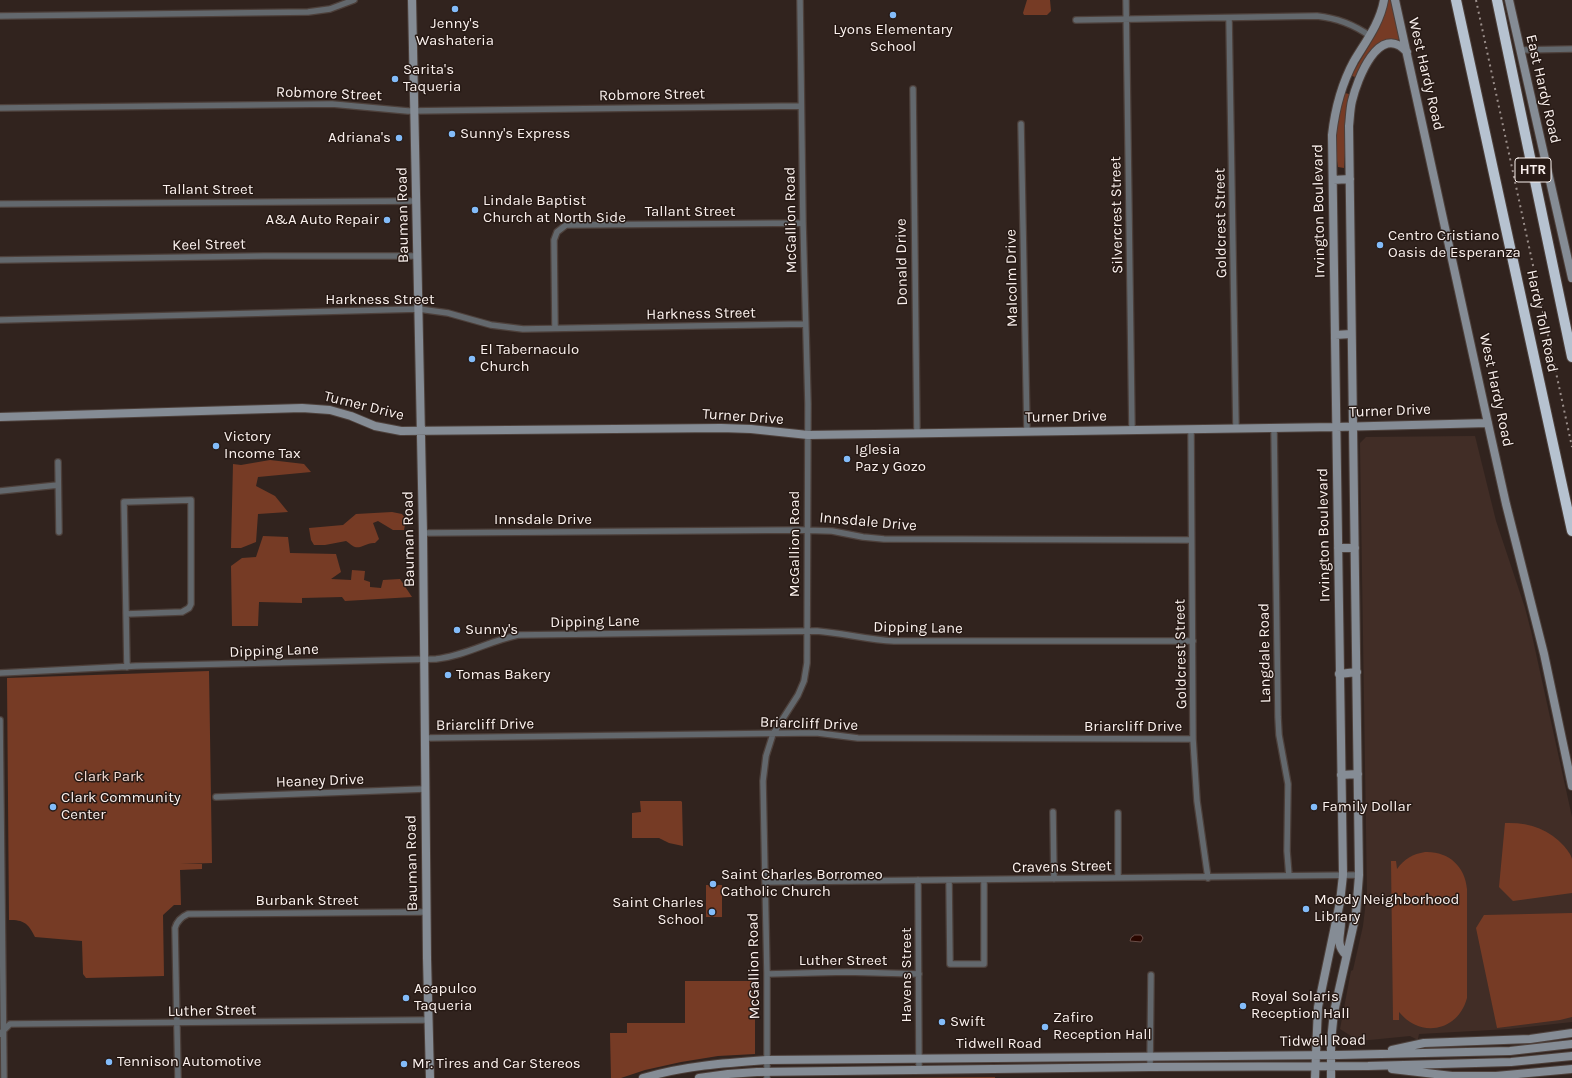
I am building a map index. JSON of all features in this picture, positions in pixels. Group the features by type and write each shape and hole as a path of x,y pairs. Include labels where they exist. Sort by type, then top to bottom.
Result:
{"highway":[{"name":"Hardy Toll Road","path":"1456,0 1549,420 1572,531"},
{"name":"Hardy Toll Road","path":"1497,0 1572,357"}],"main road":[{"name":"Bauman Road","path":"412,0 423,533 426,912 430,1078"},
{"name":"Irvington Boulevard","path":"1315,1078 1318,1007 1340,902 1343,875 1332,135 1335,111 1343,85 1380,16 1384,0"},
{"name":"West Hardy Road","path":"1395,0 1506,504 1544,654 1572,786"},
{"name":"East Hardy Road","path":"1509,0 1571,265 1572,278"},
{"name":"Irvington Boulevard","path":"1332,1078 1330,1042 1334,1012 1356,914 1359,875 1349,126 1351,103 1355,90 1367,62 1378,47 1385,44 1394,43 1402,46 1407,52"},
{"path":"1343,85 1355,90"},
{"path":"1333,180 1350,179"},
{"path":"1335,335 1352,334"},
{"name":"Turner Drive","path":"0,417 315,408 330,410 351,416 375,426 387,429 421,432 720,428 751,429 808,435 1336,427 1488,423"},
{"path":"1338,548 1355,548"},
{"path":"1339,674 1357,672"},
{"path":"1341,774 1358,774"},
{"path":"1340,902 1341,925 1338,945 1340,950 1346,956"},
{"path":"1374,1054 1424,1043 1530,1039 1572,1033"},
{"name":"Tidwell Road","path":"643,1078 674,1074 708,1065 767,1060 1331,1055 1510,1051 1572,1044"},
{"path":"1226,1056 1226,1067"},
{"name":"Tidwell Road","path":"699,1078 728,1074 766,1075 918,1070 1150,1067 1331,1067 1511,1062 1572,1056"},
{"path":"1026,1058 1026,1069"},
{"path":"1368,1066 1424,1074 1452,1076 1496,1076 1572,1069"}],"street":[{"path":"0,16 308,12 330,9 354,0"},
{"name":"McGallion Road","path":"766,1075 767,974 763,781 766,756 773,734 798,696 804,681 807,663 808,404 803,223 800,0"},
{"name":"Silvercrest Street","path":"1126,0 1132,430"},
{"path":"1076,20 1329,17 1355,26 1370,36"},
{"name":"Goldcrest Street","path":"1229,18 1236,428"},
{"path":"1520,50 1572,49"},
{"name":"Donald Drive","path":"913,89 917,434"},
{"name":"Robmore Street","path":"0,108 332,104 414,110 801,106"},
{"name":"Malcolm Drive","path":"1021,124 1027,432"},
{"name":"Tallant Street","path":"0,204 416,201"},
{"name":"Tallant Street","path":"555,328 554,240 557,232 566,226 803,223"},
{"name":"Keel Street","path":"0,260 264,256 417,256"},
{"name":"Harkness Street","path":"0,320 419,309 448,313 491,325 522,330 555,328 805,324"},
{"name":"Langdale Road","path":"1274,428 1278,717 1279,735 1288,784 1287,851 1289,876"},
{"name":"Goldcrest Street","path":"1191,429 1193,739 1199,820 1208,878"},
{"path":"58,462 59,532"},
{"path":"0,492 58,485"},
{"path":"126,614 182,612 189,608 191,604 191,500 124,502 126,614 127,667"},
{"name":"Innsdale Drive","path":"423,533 832,530 863,537 884,539 1191,540"},
{"name":"Dipping Lane","path":"0,673 127,667 448,658 460,655 501,639 518,635 807,631 837,633 875,640 894,641 1193,641"},
{"path":"0,720 2,803 2,1032 4,1078"},
{"name":"Briarcliff Drive","path":"425,738 818,734 858,738 1193,739"},
{"name":"Heaney Drive","path":"216,797 425,789"},
{"path":"1053,812 1054,879"},
{"path":"1118,813 1118,878"},
{"name":"Cravens Street","path":"764,882 1208,878 1359,875"},
{"name":"Havens Street","path":"918,880 918,1070"},
{"path":"949,880 950,964 984,964 984,880"},
{"name":"Burbank Street","path":"176,1023 175,928 179,919 188,914 426,912"},
{"name":"Luther Street","path":"767,974 846,972 919,974"},
{"path":"1150,1067 1151,976"},
{"name":"Luther Street","path":"2,1032 10,1024 428,1020"},
{"path":"176,1023 178,1078"}],"shaded area":[{"path":"1475,436 1496,521 1525,608 1531,631 1572,817 1572,1022 1509,1029 1419,1034 1418,1039 1410,1036 1359,1041 1340,1029 1351,971 1353,970 1363,926 1367,893 1360,443 1366,437"},
{"path":"1135,935 1141,935 1143,938 1141,942 1130,941"}],"green space":[{"path":"1027,0 1050,0 1051,11 1047,15 1024,15 1023,13"},
{"path":"1388,0 1391,0 1400,38 1398,40 1379,43 1374,47 1355,77 1352,76 1376,34"},
{"path":"1345,93 1349,94 1344,168 1338,167 1336,139 1338,121"},
{"path":"270,460 304,464 311,472 258,477 256,486 275,496 288,512 258,514 256,542 241,548 231,548 233,464 241,465"},
{"path":"392,512 402,514 406,519 404,530 393,530 378,521 373,523 379,539 375,543 369,543 357,547 346,541 325,545 314,545 311,540 309,528 343,525 356,514"},
{"path":"263,536 288,537 290,553 336,554 341,572 331,579 351,580 352,570 365,571 364,580 370,582 370,587 381,588 383,580 400,579 412,597 345,601 342,597 302,598 302,603 259,602 258,626 232,626 231,566 242,558 256,557"},
{"name":"Clark Park","path":"209,671 212,863 180,864 202,864 202,869 180,870 181,905 174,905 163,915 164,976 86,978 83,974 82,941 35,937 28,925 25,923 9,920 7,678"},
{"path":"640,801 682,802 683,846 669,843 659,838 632,838 632,813 641,812"},
{"path":"1505,823 1530,825 1538,828 1552,835 1564,846 1572,859 1572,893 1513,901 1499,887"},
{"path":"1425,852 1441,854 1454,862 1463,873 1467,889 1467,998 1456,1018 1438,1028 1418,1026 1408,1021 1399,1012 1399,1020 1393,1020 1391,861 1396,861 1397,869 1409,858"},
{"path":"706,885 722,885 722,917 706,917"},
{"path":"1572,913 1572,1017 1560,1020 1497,1028 1476,928 1484,915"},
{"path":"685,981 755,981 755,1054 718,1056 681,1062 645,1070 621,1078 611,1078 610,1033 627,1033 627,1023 685,1023"},
{"path":"995,1077 995,1078 886,1078"}],"railway":[{"path":"1476,0 1572,447"}],"place":[{"name":"Jenny's Washateria","path":"455,9"},
{"name":"Lyons Elementary School","path":"893,15"},
{"name":"Sarita's Taqueria","path":"395,79"},
{"name":"Sunny's Express","path":"452,134"},
{"name":"Adriana's","path":"399,138"},
{"name":"Lindale Baptist Church at North Side","path":"475,210"},
{"name":"A&A Auto Repair","path":"387,220"},
{"name":"Centro Cristiano Oasis de Esperanza","path":"1380,245"},
{"name":"El Tabernaculo Church","path":"472,359"},
{"name":"Victory Income Tax","path":"216,446"},
{"name":"Iglesia Paz y Gozo","path":"847,459"},
{"name":"Sunny's","path":"457,630"},
{"name":"Tomas Bakery","path":"448,675"},
{"name":"Clark Community Center","path":"53,807"},
{"name":"Family Dollar","path":"1314,807"},
{"name":"Saint Charles Borromeo Catholic Church","path":"713,884"},
{"name":"Moody Neighborhood Library","path":"1306,909"},
{"name":"Saint Charles School","path":"712,912"},
{"name":"Acapulco Taqueria","path":"406,998"},
{"name":"Royal Solaris Reception Hall","path":"1243,1006"},
{"name":"Swift","path":"942,1022"},
{"name":"Zafiro Reception Hall","path":"1045,1027"},
{"name":"Tennison Automotive","path":"109,1062"},
{"name":"Mr. Tires and Car Stereos","path":"404,1064"}]}
